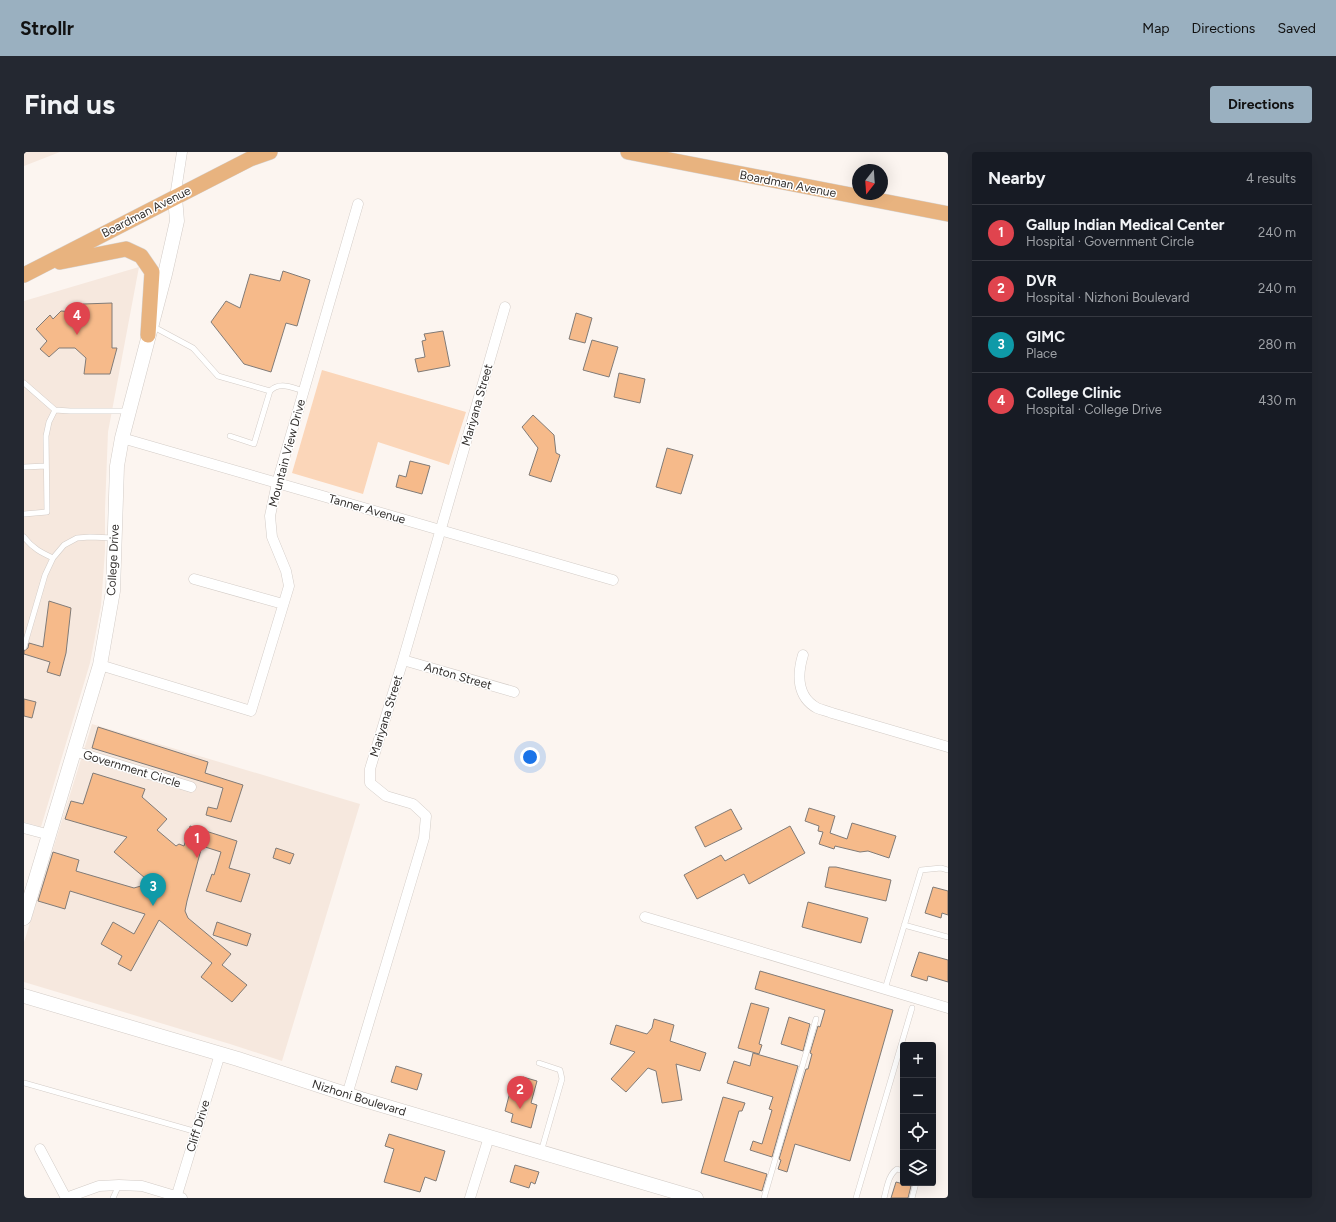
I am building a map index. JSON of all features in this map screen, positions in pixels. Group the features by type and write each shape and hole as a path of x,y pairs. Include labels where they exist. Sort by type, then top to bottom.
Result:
{"main road":[{"name":"Boardman Avenue","path":"24,275 250,159 270,152"},
{"name":"Boardman Avenue","path":"628,152 948,214"},
{"name":"College Drive","path":"24,918 100,665 112,591 117,466 122,438 165,274 177,221 175,197"},
{"path":"44,265 126,249 141,256 152,272 150,330"},
{"name":"Nizhoni Boulevard","path":"24,996 220,1054 347,1095 696,1198"}],"street":[{"path":"175,197 182,152"},
{"name":"Mountain View Drive","path":"100,665 251,711 289,586 286,571 272,538 270,516 277,482 358,204"},
{"name":"Mariyana Street","path":"347,1095 424,838 426,816 413,804 386,796 370,783 370,769 506,307"},
{"name":"Tanner Avenue","path":"122,438 613,580"},
{"path":"194,579 283,604"},
{"path":"803,655 798,674 800,686 805,697 816,707 948,747"},
{"name":"Anton Street","path":"403,660 514,692"},
{"name":"Government Circle","path":"74,751 191,787"},
{"path":"24,828 50,835"},
{"path":"645,917 948,1008"},
{"name":"Cliff Drive","path":"179,1197 220,1054"},
{"path":"470,1198 488,1137"},
{"path":"40,1149 66,1198 99,1186 120,1185 142,1186 179,1197"}],"lane":[{"path":"150,330 172,335 193,348 218,376 270,391"},
{"path":"24,383 55,410 129,412"},
{"path":"230,436 254,444 270,391 275,386 282,385 304,391"},
{"path":"24,514 47,512 46,436 55,410"},
{"path":"24,467 46,466"},
{"path":"24,537 28,543 38,551 53,558"},
{"path":"24,648 45,575 53,558 64,545 77,538 115,538"},
{"path":"885,989 921,870 941,868 948,870"},
{"path":"904,925 948,937"},
{"path":"856,1198 912,1008"},
{"path":"764,1198 816,1018"},
{"path":"539,1063 560,1070 562,1079 541,1153"},
{"path":"24,1083 197,1132"},
{"path":"884,1198 893,1172 897,1169 900,1170"},
{"path":"113,1198 120,1185"},
{"path":"912,1198 915,1186"}],"shaded area":[{"path":"24,152 60,152 24,166"},
{"path":"139,267 108,432 105,551 101,606 90,663 41,827 24,822 24,301"},
{"path":"322,370 466,412 449,465 378,442 363,494 292,473"},
{"path":"92,724 360,804 282,1061 24,982 24,942"}],"building":[{"path":"283,271 310,280 297,326 286,323 271,372 244,364 211,322 226,301 240,308 250,274 280,281"},
{"path":"112,303 112,348 117,348 110,374 84,374 86,358 75,348 59,348 49,357 40,349 47,341 36,329 50,315 53,319 61,311 84,313 83,304"},
{"path":"576,313 592,318 585,343 569,339"},
{"path":"443,331 450,366 418,372 415,359 425,357 422,341 426,340 424,334"},
{"path":"592,340 618,347 609,377 583,370"},
{"path":"619,373 645,379 640,403 614,397"},
{"path":"533,415 554,435 556,453 560,455 551,482 529,475 538,448 522,427"},
{"path":"667,448 693,455 681,494 656,487"},
{"path":"410,461 430,466 422,494 396,487 399,475 406,477"},
{"path":"49,601 71,608 66,653 60,676 47,672 50,662 24,654 24,651 28,648 29,643 43,647"},
{"path":"24,699 36,702 32,718 24,716"},
{"path":"98,727 208,762 205,773 243,785 231,822 206,815 208,807 217,809 223,788 92,748"},
{"path":"93,773 145,789 142,797 167,819 157,830 176,846 179,844 184,846 190,826 237,841 229,868 250,874 241,902 206,891 212,874 214,875 221,852 202,846 185,911 188,918 231,954 222,965 247,985 232,1002 201,977 212,963 159,920 131,971 118,964 122,956 101,944 113,922 134,934 145,914 70,891 65,909 38,901 53,852 79,860 76,871 134,888 151,883 114,852 127,837 65,819 71,801 83,804"},
{"path":"809,808 835,816 830,833 847,839 852,823 896,836 889,858 868,851 860,852 835,846 834,849 819,844 823,832 818,831 819,826 805,821"},
{"path":"731,809 742,829 705,847 695,827"},
{"path":"790,826 805,853 749,884 744,874 697,899 684,875 721,855 725,861"},
{"path":"276,848 294,854 290,864 273,858"},
{"path":"829,867 836,867 891,880 886,901 825,887"},
{"path":"933,887 948,891 948,915 942,913 941,918 925,913"},
{"path":"808,902 868,918 861,943 802,927"},
{"path":"217,922 251,934 247,946 213,935"},
{"path":"919,952 948,960 948,982 928,976 927,981 911,976"},
{"path":"760,971 893,1010 850,1161 795,1144 787,1172 778,1169 781,1160 779,1159 806,1069 808,1069 812,1054 810,1053 818,1026 820,1027 825,1010 755,989"},
{"path":"751,1003 769,1008 759,1044 762,1045 759,1054 738,1048"},
{"path":"789,1017 810,1024 803,1051 781,1044"},
{"path":"654,1019 674,1025 670,1041 706,1053 700,1071 676,1064 682,1100 662,1103 656,1071 648,1068 626,1092 611,1079 635,1052 610,1044 616,1025 647,1034 652,1028"},
{"path":"753,1053 798,1066 772,1157 750,1150 753,1141 762,1144 772,1110 769,1109 773,1097 727,1083 734,1061 750,1066"},
{"path":"396,1066 422,1074 417,1090 391,1082"},
{"path":"523,1077 537,1081 531,1103 537,1105 531,1128 511,1122 513,1114 505,1111 510,1092 518,1094"},
{"path":"723,1097 745,1103 742,1111 739,1111 724,1161 767,1174 762,1191 701,1173"},
{"path":"389,1134 445,1151 436,1181 425,1177 420,1192 384,1182 394,1149 385,1146"},
{"path":"515,1165 539,1172 535,1184 531,1182 529,1188 510,1182"},
{"path":"896,1182 900,1183 900,1186 911,1186 908,1198 891,1198"}],"place":[{"name":"College Clinic","path":"77,335"},
{"name":"Gallup Indian Medical Center","path":"197,858"},
{"name":"GIMC","path":"153,906"},
{"name":"DVR","path":"520,1109"}]}
